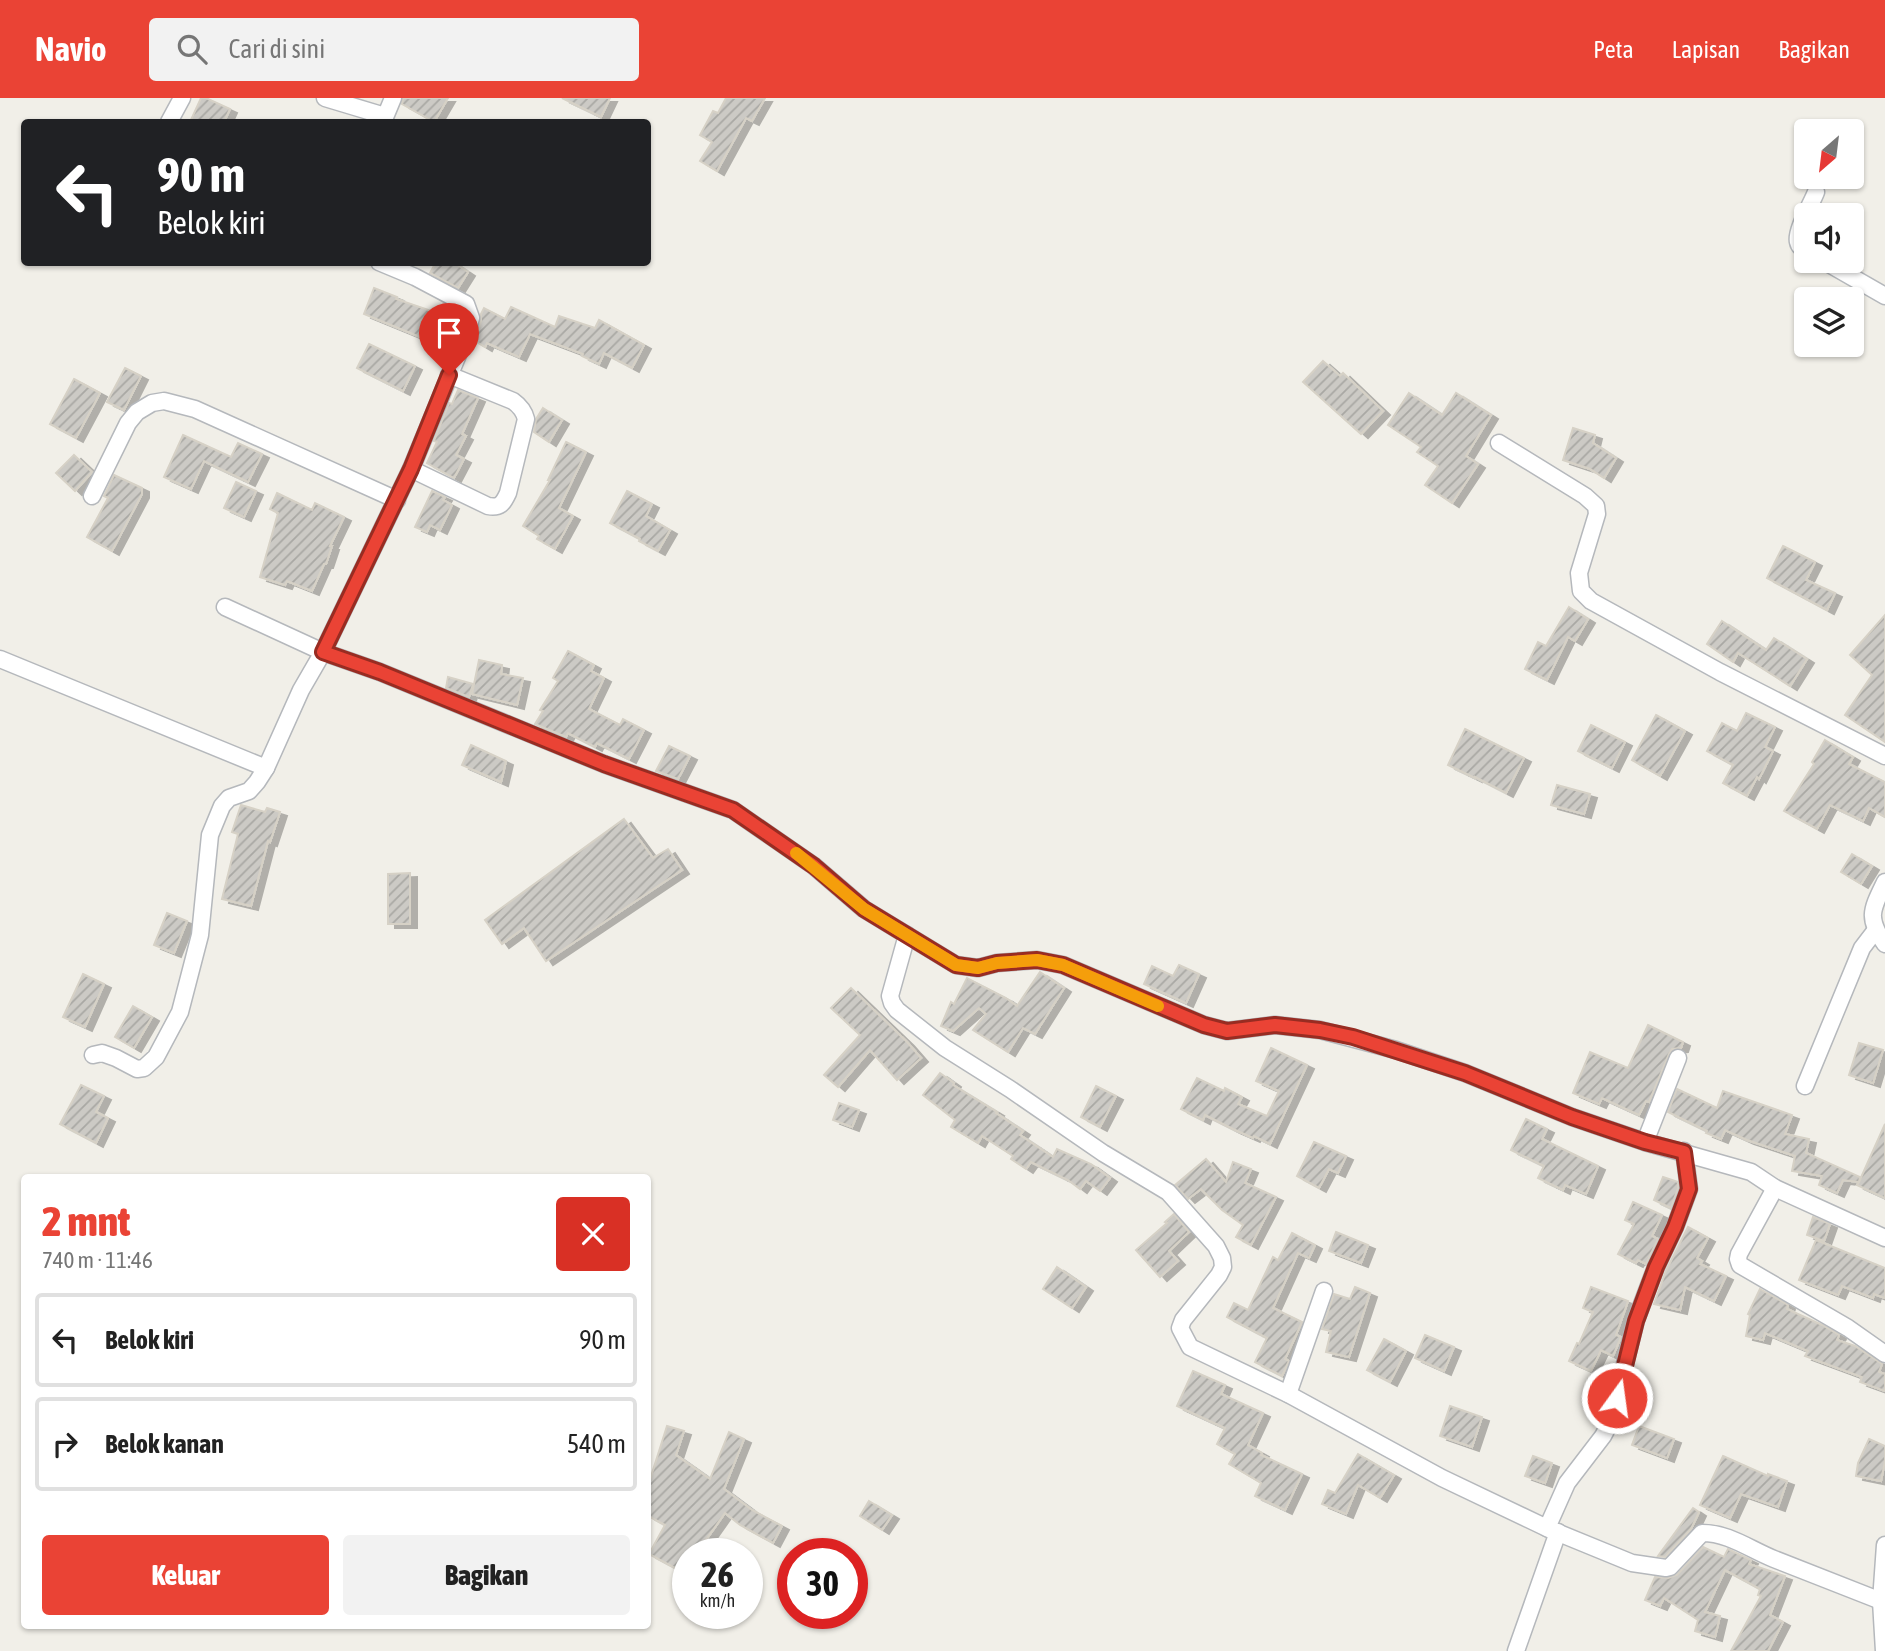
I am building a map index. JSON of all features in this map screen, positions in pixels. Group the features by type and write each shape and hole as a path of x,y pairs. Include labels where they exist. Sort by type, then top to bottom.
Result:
{"street":[{"path":"171,119 182,98"},
{"path":"325,98 384,119 393,98"},
{"path":"1811,203 1816,192"},
{"path":"93,1055 102,1053 137,1069 144,1068 156,1057 180,1012 200,935 210,835 222,806 229,798 249,791 266,768 301,690 323,652 397,500 471,318 466,304 389,266"},
{"path":"1845,273 1885,296"},
{"path":"411,469 488,506 503,504 508,494 526,419 524,412 520,405 513,401 449,375"},
{"path":"92,496 128,424 137,412 152,403 164,401 195,409 397,500"},
{"path":"1499,443 1556,477 1596,506 1597,514 1579,573 1581,591 1591,601 1720,672 1885,756"},
{"path":"225,607 323,652 380,672 604,764 733,810 814,866 864,909 956,965 978,968 997,963 1037,960 1063,965 1204,1025 1227,1031 1275,1025 1353,1037 1465,1073 1572,1117 1645,1142 1751,1171 1775,1188 1885,1238"},
{"path":"2,665 266,768"},
{"path":"1805,1086 1862,948 1880,938 1872,922 1876,900 1885,882"},
{"path":"907,935 890,996 897,1010 945,1048 1103,1153 1168,1192 1216,1246 1223,1267 1183,1320 1180,1328 1190,1347 1288,1394 1442,1478 1553,1530 1632,1563 1666,1568 1674,1564 1702,1533 1714,1533 1727,1536 1771,1558 1881,1601"},
{"path":"1645,1142 1678,1058"},
{"path":"1516,1651 1567,1483 1611,1423 1636,1321 1689,1189 1684,1152"},
{"path":"1775,1188 1740,1254 1740,1265 1849,1328 1885,1354"},
{"path":"1288,1394 1324,1290"},
{"path":"1884,1651 1881,1601 1885,1545"}],"building":[{"path":"201,98 230,109 225,119 191,119"},
{"path":"403,98 448,98 436,119 429,119 402,104"},
{"path":"562,98 610,98 601,117"},
{"path":"726,98 765,98 752,121 746,118 717,171 700,161 712,142 700,135 713,111 718,113"},
{"path":"434,266 459,266 468,272 458,288 430,273"},
{"path":"374,288 397,297 396,299 443,315 444,311 460,318 456,332 454,331 450,340 429,331 425,339 364,314"},
{"path":"511,307 555,327 559,316 595,328 599,320 644,345 632,368 604,353 599,364 582,356 583,354 530,334 519,357 487,343 485,347 475,341 484,308 505,319"},
{"path":"369,344 415,366 403,391 357,368"},
{"path":"1323,361 1340,376 1343,373 1383,411 1361,434 1303,382"},
{"path":"125,368 141,376 124,410 107,402"},
{"path":"74,379 100,393 76,438 50,424"},
{"path":"458,390 478,398 462,434 466,436 456,455 464,459 454,478 427,463 437,442 434,441 449,403 452,404"},
{"path":"1409,393 1442,415 1456,393 1491,415 1466,456 1478,464 1452,503 1425,485 1438,466 1417,452 1421,447 1388,425"},
{"path":"543,408 562,420 549,442 534,432 536,419"},
{"path":"1573,428 1595,435 1593,443 1616,458 1604,478 1590,469 1563,460"},
{"path":"183,435 231,457 238,443 262,454 248,482 204,461 191,489 164,477"},
{"path":"566,442 586,452 559,508 573,516 555,549 537,539 539,536 523,526 550,480"},
{"path":"74,455 92,472 75,491 56,473"},
{"path":"114,475 142,488 142,494 112,551 87,537 108,498 104,496"},
{"path":"236,482 256,491 244,517 224,508"},
{"path":"432,491 445,497 443,500 452,505 440,530 430,525 427,532 415,527"},
{"path":"627,491 652,504 646,516 670,530 658,551 610,523"},
{"path":"277,493 312,510 315,503 344,517 330,546 326,564 312,591 287,581 285,585 260,577 278,513 270,509"},
{"path":"1783,546 1815,562 1806,580 1835,593 1827,610 1767,578"},
{"path":"1569,607 1588,619 1575,641 1568,637 1547,680 1525,669 1538,642 1546,646"},
{"path":"1885,615 1885,742 1845,715 1872,675 1850,655"},
{"path":"1722,621 1766,650 1774,638 1807,659 1790,686 1738,653 1733,662 1707,644"},
{"path":"568,651 594,665 591,671 604,678 589,709 620,725 623,719 644,730 629,759 597,743 595,747 568,733 566,737 535,724 543,711 540,710 558,681 553,678"},
{"path":"479,660 502,665 501,674 523,678 517,705 472,694"},
{"path":"448,677 473,684 469,697 446,688"},
{"path":"1746,713 1775,727 1765,747 1773,751 1747,796 1723,783 1733,765 1707,751 1722,723 1737,731"},
{"path":"1656,715 1685,731 1660,776 1632,760"},
{"path":"1591,725 1625,742 1612,768 1578,751"},
{"path":"1465,729 1524,758 1506,793 1448,765"},
{"path":"1825,740 1853,757 1849,764 1885,782 1885,817 1869,808 1863,821 1830,805 1817,829 1784,811 1814,764 1812,762"},
{"path":"471,745 506,761 501,782 462,765"},
{"path":"669,746 690,756 678,779 656,771"},
{"path":"1557,785 1590,794 1584,814 1551,805"},
{"path":"241,805 265,812 267,808 280,812 270,842 268,841 251,906 222,899 238,834 232,832"},
{"path":"624,819 653,858 668,849 682,870 546,961 524,928 502,944 485,920"},
{"path":"1852,854 1872,866 1861,884 1841,872"},
{"path":"410,873 410,924 388,924 388,874"},
{"path":"167,913 187,921 174,953 154,945"},
{"path":"1179,965 1199,974 1186,1003 1144,984 1152,966 1173,976"},
{"path":"1040,972 1064,988 1035,1034 1023,1028 1008,1052 973,1030 986,1014 979,1008 953,1031 941,1026 951,1002 954,1004 967,978 1017,1006"},
{"path":"83,974 104,984 85,1027 63,1017"},
{"path":"851,988 921,1058 897,1080 870,1050 838,1087 824,1075 860,1035 831,1008"},
{"path":"133,1006 152,1017 134,1048 115,1037"},
{"path":"1648,1025 1683,1042 1681,1048 1672,1049 1649,1102 1646,1101 1639,1115 1602,1098 1599,1104 1573,1093 1590,1052 1628,1068"},
{"path":"1859,1043 1883,1050 1873,1083 1849,1075"},
{"path":"1271,1048 1307,1065 1270,1144 1205,1115 1203,1120 1181,1109 1197,1078 1242,1097 1238,1104 1267,1116 1279,1091 1256,1081"},
{"path":"940,1073 954,1083 953,1085 1023,1131 1020,1135 1053,1157 1057,1149 1091,1164 1110,1178 1100,1191 1086,1181 1080,1189 1031,1162 1026,1169 1011,1159 1013,1156 982,1136 978,1143 951,1127 955,1120 923,1095"},
{"path":"81,1085 104,1096 96,1112 108,1118 96,1143 60,1124"},
{"path":"1096,1086 1116,1096 1100,1127 1081,1117"},
{"path":"1677,1089 1717,1108 1723,1091 1792,1115 1785,1134 1809,1139 1806,1153 1860,1177 1859,1182 1843,1180 1837,1193 1819,1185 1822,1176 1792,1171 1795,1156 1725,1130 1721,1139 1706,1133 1707,1131 1668,1112"},
{"path":"839,1103 859,1110 852,1127 833,1120"},
{"path":"1526,1119 1547,1129 1542,1139 1598,1166 1586,1194 1565,1185 1563,1190 1538,1178 1544,1166 1511,1150"},
{"path":"1885,1124 1885,1198 1857,1185"},
{"path":"1314,1142 1346,1156 1338,1173 1329,1169 1319,1188 1297,1176"},
{"path":"1206,1159 1226,1182 1233,1162 1251,1169 1245,1183 1276,1197 1251,1245 1236,1237 1243,1225 1222,1210 1201,1189 1188,1199 1175,1185"},
{"path":"1663,1177 1678,1182 1671,1208 1654,1200"},
{"path":"1633,1202 1662,1215 1652,1236 1658,1239 1646,1264 1638,1260 1636,1263 1618,1254 1634,1224 1625,1220"},
{"path":"1174,1214 1189,1232 1169,1251 1178,1261 1160,1277 1136,1250"},
{"path":"1813,1217 1830,1224 1824,1241 1807,1235"},
{"path":"1688,1227 1708,1238 1697,1258 1702,1261 1700,1264 1726,1276 1714,1301 1685,1287 1680,1310 1654,1304 1666,1271"},
{"path":"1336,1232 1368,1245 1361,1263 1329,1251"},
{"path":"1292,1233 1315,1245 1309,1258 1298,1253 1273,1308 1302,1322 1285,1359 1289,1361 1282,1376 1255,1362 1267,1338 1227,1317 1234,1303 1248,1310 1273,1257 1278,1260"},
{"path":"1816,1240 1885,1268 1885,1298 1874,1294 1873,1298 1842,1286 1838,1295 1799,1280"},
{"path":"1057,1267 1086,1287 1072,1308 1043,1289"},
{"path":"1355,1287 1370,1293 1349,1357 1326,1352 1331,1331 1322,1329 1334,1294 1350,1299"},
{"path":"1591,1287 1628,1301 1616,1335 1621,1337 1613,1356 1601,1350 1591,1371 1569,1361 1593,1312 1583,1308"},
{"path":"1760,1289 1788,1305 1787,1309 1839,1335 1837,1340 1855,1346 1882,1364 1879,1372 1885,1374 1885,1391 1860,1382 1862,1377 1805,1356 1808,1351 1765,1333 1763,1340 1746,1336 1748,1314"},
{"path":"1425,1335 1454,1347 1444,1371 1415,1358"},
{"path":"1384,1339 1406,1351 1390,1382 1367,1370"},
{"path":"1193,1371 1225,1385 1221,1394 1263,1413 1248,1445 1262,1453 1261,1455 1302,1474 1285,1510 1255,1496 1261,1483 1229,1464 1235,1454 1217,1444 1225,1428 1177,1406"},
{"path":"1450,1406 1482,1417 1472,1447 1440,1436"},
{"path":"667,1426 684,1431 676,1455 710,1479 729,1432 744,1439 724,1489 752,1510 782,1526 773,1543 740,1525 725,1513 707,1538 672,1538 672,1566 651,1555 665,1525 651,1518 651,1477"},
{"path":"1639,1426 1674,1439 1667,1458 1632,1445"},
{"path":"1869,1439 1885,1446 1881,1481 1856,1476 1858,1463"},
{"path":"1358,1454 1394,1475 1380,1498 1358,1485 1346,1514 1322,1504 1328,1490 1335,1493"},
{"path":"1533,1456 1552,1463 1545,1483 1525,1476"},
{"path":"1723,1456 1768,1476 1787,1481 1778,1507 1741,1494 1730,1518 1700,1505"},
{"path":"869,1501 892,1515 882,1530 860,1516"},
{"path":"1693,1508 1699,1512 1691,1529 1665,1557 1658,1556"},
{"path":"1703,1547 1724,1557 1728,1549 1751,1560 1749,1564 1785,1576 1770,1615 1783,1622 1768,1651 1731,1651 1761,1596 1758,1595 1760,1589 1725,1570 1705,1612 1720,1616 1715,1637 1695,1631 1698,1620 1664,1598 1660,1606 1645,1600 1655,1577 1668,1578 1677,1575"}],"slow traffic":[{"path":"796,853 864,909 956,965 978,968 997,963 1037,960 1063,965 1158,1006"}],"route":[{"path":"449,375 397,500 323,652 380,672 604,764 733,810 814,866 864,909 956,965 978,968 997,963 1037,960 1063,965 1204,1025 1227,1031 1275,1025 1353,1037 1465,1073 1572,1117 1684,1152 1689,1189 1636,1321 1617,1398"}]}
